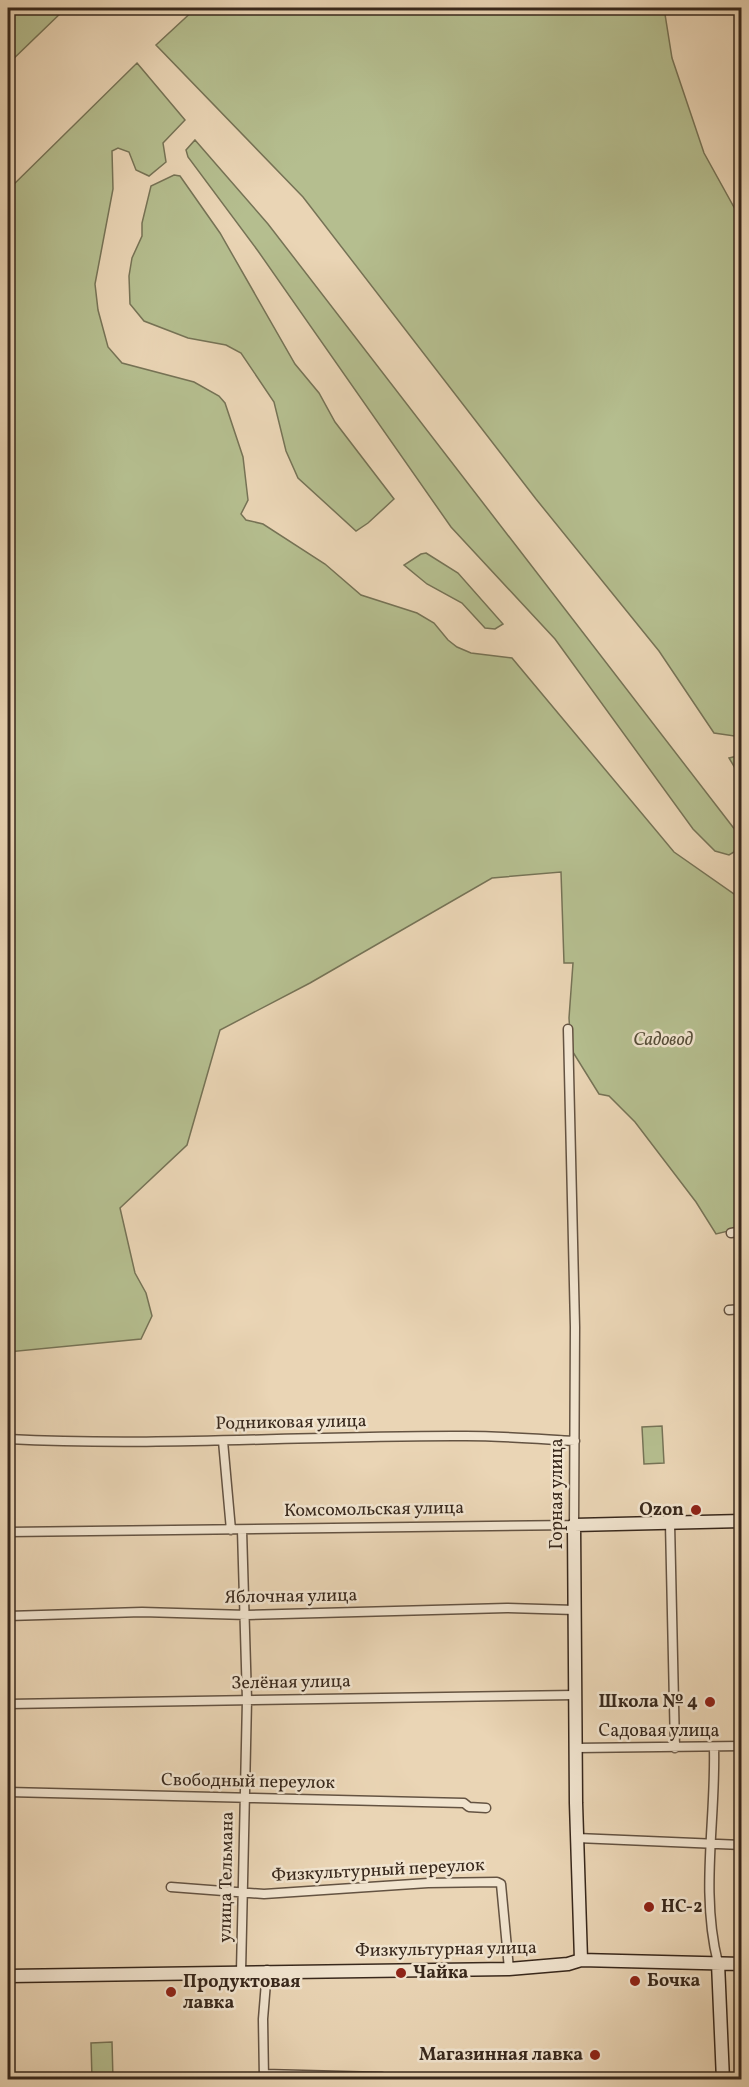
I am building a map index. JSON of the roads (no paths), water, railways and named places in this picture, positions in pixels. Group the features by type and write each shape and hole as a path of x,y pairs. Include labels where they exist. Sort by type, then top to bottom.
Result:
{"street":[{"name":"Горная улица","path":"568,1029 575,1441 575,1695 581,1960"},
{"path":"731,1233 741,1231"},
{"path":"729,1310 741,1309"},
{"name":"Родниковая улица","path":"8,1439 63,1442 223,1441 467,1436 575,1441"},
{"path":"223,1441 231,1530"},
{"name":"Комсомольская улица","path":"8,1533 741,1521"},
{"path":"670,1523 675,1748"},
{"name":"улица Тельмана","path":"241,1972 248,1700 243,1530"},
{"name":"Яблочная улица","path":"8,1616 142,1612 247,1615 507,1608 575,1610"},
{"name":"Зелёная улица","path":"8,1704 575,1695"},
{"name":"Садовая улица","path":"576,1748 741,1746"},
{"path":"714,1748 715,1794 708,1886 718,1963 723,2079"},
{"name":"Свободный переулок","path":"8,1792 464,1803 470,1807 486,1808"},
{"path":"577,1838 741,1845"},
{"name":"Физкультурный переулок","path":"171,1887 243,1893 497,1882 501,1884 509,1969"},
{"name":"Физкультурная улица","path":"8,1976 267,1970 509,1969 568,1964 581,1960 741,1964"},
{"path":"267,1970 263,2019 264,2077 382,2077"}],"place":[{"name":"Ozon","path":"696,1510"},
{"name":"Школа № 4","path":"710,1702"},
{"name":"НС-2","path":"649,1907"},
{"name":"Чайка","path":"401,1973"},
{"name":"Бочка","path":"635,1981"},
{"name":"Продуктовая лавка","path":"171,1992"},
{"name":"Магазинная лавка","path":"595,2055"}],"park label":[{"name":"Садовод","path":"663,1040"}]}
